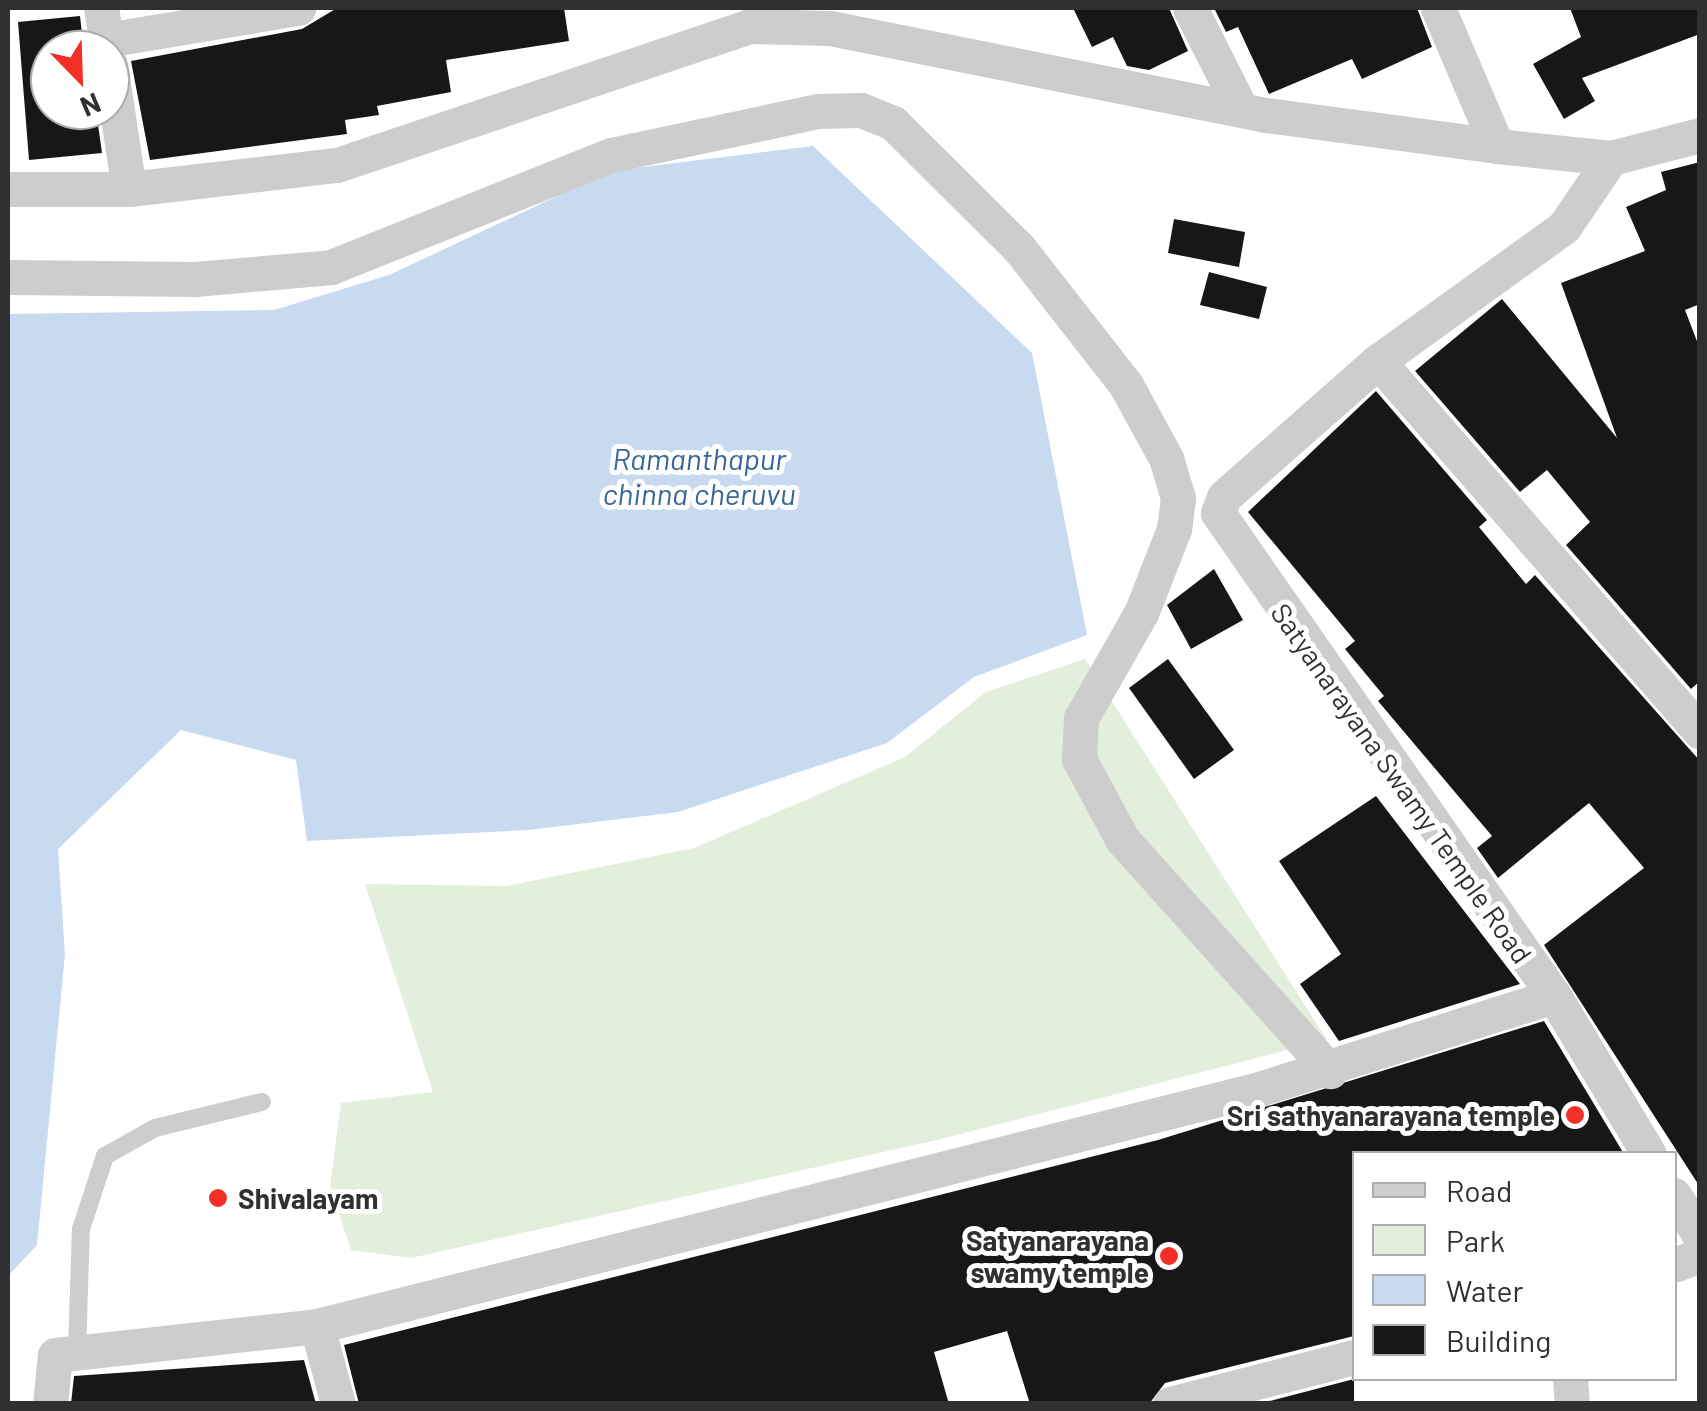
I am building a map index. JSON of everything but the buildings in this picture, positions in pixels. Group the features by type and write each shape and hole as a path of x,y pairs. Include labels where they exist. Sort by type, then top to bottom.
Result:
{"street":[{"path":"130,36 298,8"},
{"path":"1190,8 1241,109"},
{"path":"1438,8 1496,146"},
{"path":"8,189 130,189 337,165 747,17 830,28 1241,109 1496,146 1611,158 1700,134"},
{"path":"8,277 195,279 331,267 612,155 818,111 861,110 893,123 1019,248 1126,386 1166,458 1178,498 1174,529 1141,614 1080,718 1079,759 1122,839 1330,1071"},
{"path":"120,130 130,189"},
{"path":"1611,158 1564,227 1378,362 1700,732"},
{"name":"Satyanarayana Swamy Temple Road","path":"1378,362 1224,497 1218,516 1554,996 1648,1151"},
{"path":"50,1404 55,1355 318,1326 1330,1071 1554,996"},
{"path":"1677,1200 1700,1236"},
{"path":"318,1326 338,1404"},
{"path":"1170,1404 1352,1358"}],"lane":[{"path":"77,1352 80,1229 106,1156 155,1128 262,1102"}],"green space":[{"path":"1085,659 1327,1040 941,1139 411,1258 351,1250 330,1187 341,1103 433,1092 365,884 507,886 694,848 905,757 986,692"}],"water":[{"name":"Ramanthapur chinna cheruvu","path":"813,146 1032,353 1087,635 974,677 887,743 678,812 528,830 307,841 296,760 181,730 58,849 65,954 37,1245 8,1276 8,314 274,310 389,275 611,171"}],"place":[{"name":"Sri sathyanarayana temple","path":"1575,1115"},
{"name":"Shivalayam","path":"218,1198"},
{"name":"Satyanarayana swamy temple","path":"1169,1256"}]}
